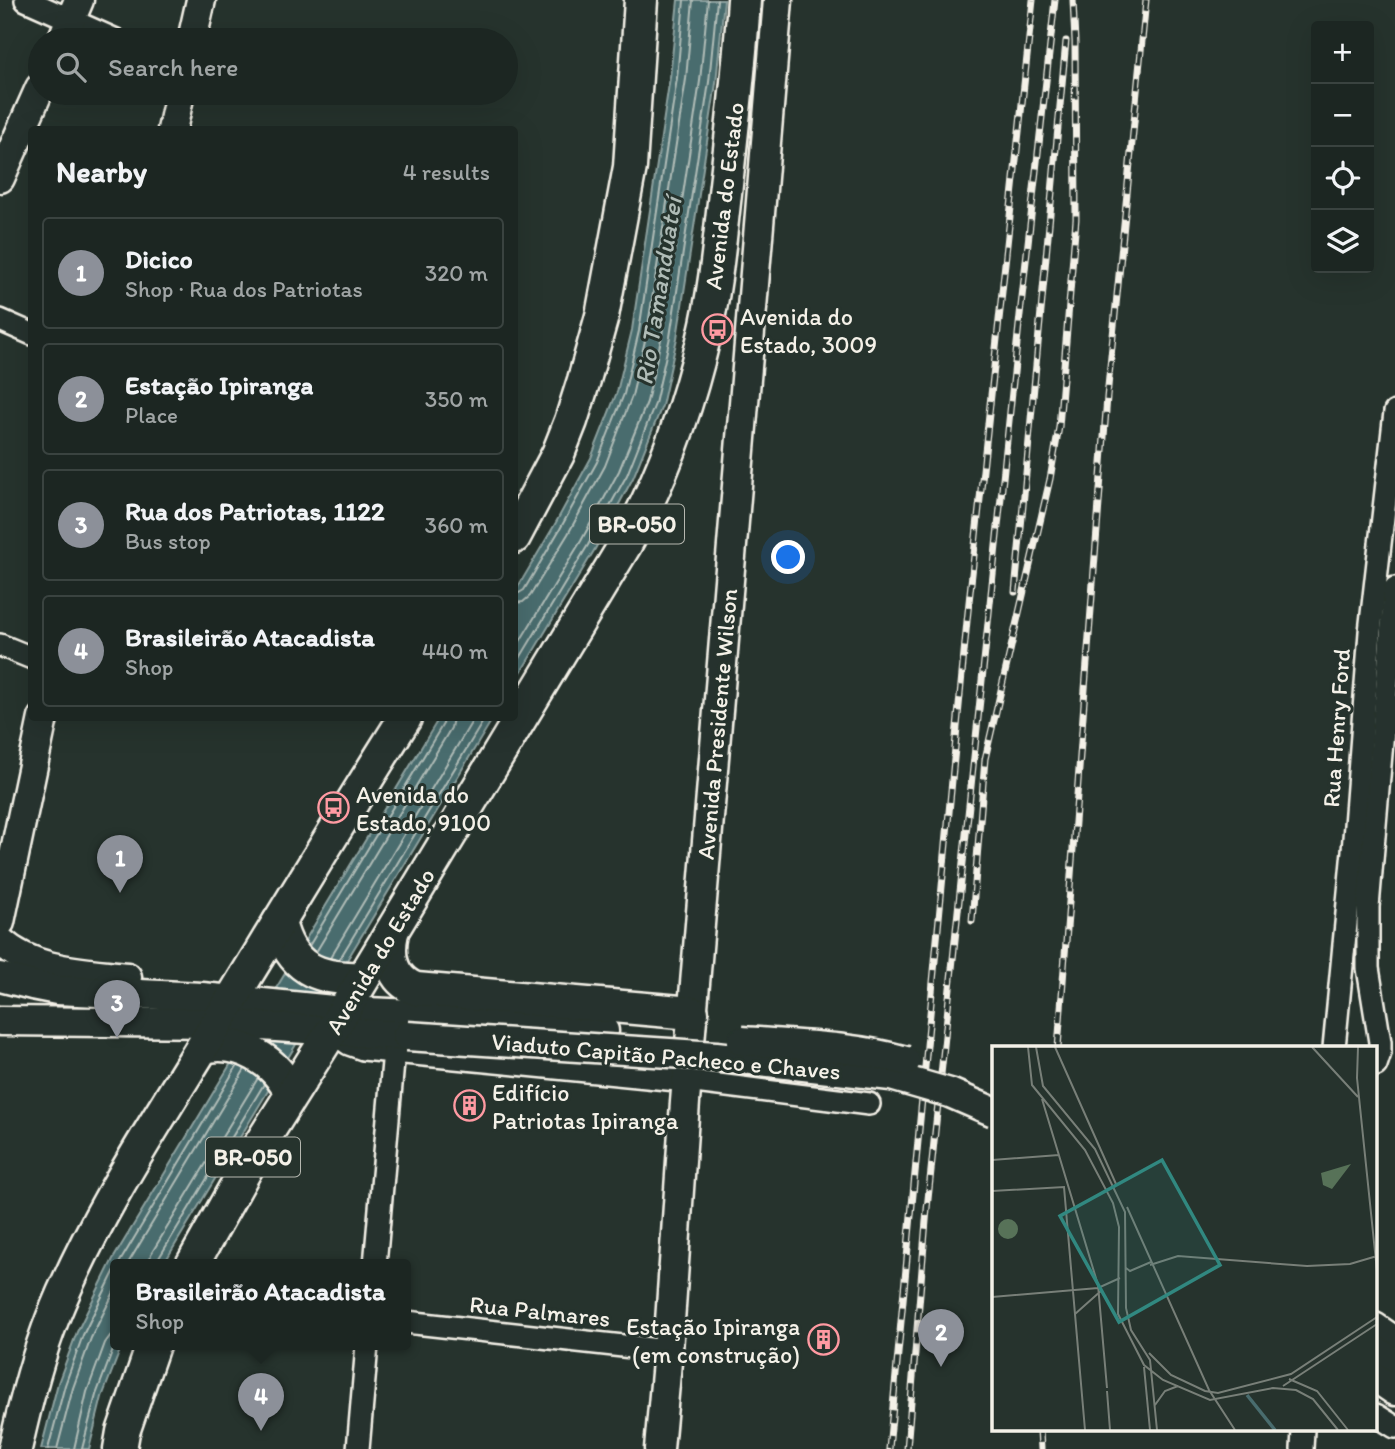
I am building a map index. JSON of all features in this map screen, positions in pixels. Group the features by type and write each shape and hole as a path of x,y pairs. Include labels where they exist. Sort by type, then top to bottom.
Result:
{"highway":[{"path":"518,529 558,454 571,421 602,316 630,167 641,0"},
{"name":"Avenida do Estado","path":"195,1259 256,1151 392,932 625,545 661,472 680,422 705,335 718,254 739,75 744,0"},
{"path":"15,1449 34,1370 53,1317 88,1240 403,721"},
{"path":"279,922 286,944 304,967 330,978 366,974 383,988 405,1034"},
{"path":"392,932 390,951 394,970 403,981 416,989 692,1013"},
{"path":"218,1023 224,1044 257,1056 279,1071 291,1094"},
{"path":"120,1449 123,1432 151,1350"}],"main road":[{"path":"195,28 201,0"},
{"name":"Avenida Presidente Wilson","path":"659,1449 692,1013 778,0"},
{"path":"0,178 32,105"},
{"path":"173,126 177,105"},
{"path":"0,922 42,721"},
{"path":"0,941 12,951 37,963 134,978 218,1023"},
{"path":"0,977 57,990 168,995"},
{"path":"0,1021 218,1023"},
{"name":"Viaduto Capitão Pacheco e Chaves","path":"218,1023 337,1021 405,1034 716,1056 891,1076 950,1093 992,1111"},
{"name":"Viaduto Capitão Pacheco e Chaves","path":"405,1034 604,1031 837,1048 894,1058 941,1071 992,1093"},
{"path":"1378,1351 1395,1363"},
{"path":"1378,1379 1395,1391"}],"street":[{"path":"26,0 89,28"},
{"path":"0,320 28,332"},
{"name":"Rua Henry Ford","path":"1335,1046 1370,632 1395,412"},
{"path":"1378,1053 1380,1042 1368,968 1368,907 1395,588"},
{"path":"0,645 28,656"},
{"path":"376,1259 405,1034 687,1082 869,1104"},
{"name":"Rua Palmares","path":"411,1323 668,1351"},
{"path":"1378,1325 1395,1337"},
{"path":"358,1449 368,1350"},
{"path":"1378,1416 1395,1427"}],"water":[{"name":"Rio Tamanduateí","path":"678,0 724,0 716,83 677,338 662,406 633,478 595,549 518,677 518,587 591,458 617,392 632,330 670,77"},
{"path":"437,721 491,721 167,1259 113,1259"},
{"path":"110,1265 110,1350 120,1350 102,1397 89,1449 41,1449 58,1383 77,1332"}],"railway":[{"path":"889,1449 967,621 1033,0"},
{"path":"907,1449 927,1209 1055,0"},
{"path":"972,921 985,759 1050,479 1059,427 1076,219 1073,0"},
{"path":"1058,1046 1107,397 1146,0"},
{"path":"1015,592 1066,41"},
{"path":"1040,1432 1041,1449"}],"place":[{"name":"Avenida do Estado, 3009","path":"717,330"},
{"name":"Avenida do Estado, 9100","path":"333,808"},
{"name":"Dicico","path":"120,893"},
{"name":"Rua dos Patriotas, 1122","path":"117,1038"},
{"name":"Edifício Patriotas Ipiranga","path":"469,1106"},
{"name":"Estação Ipiranga (em construção)","path":"823,1340"},
{"name":"Estação Ipiranga","path":"941,1367"},
{"name":"Brasileirão Atacadista","path":"261,1431"}]}
